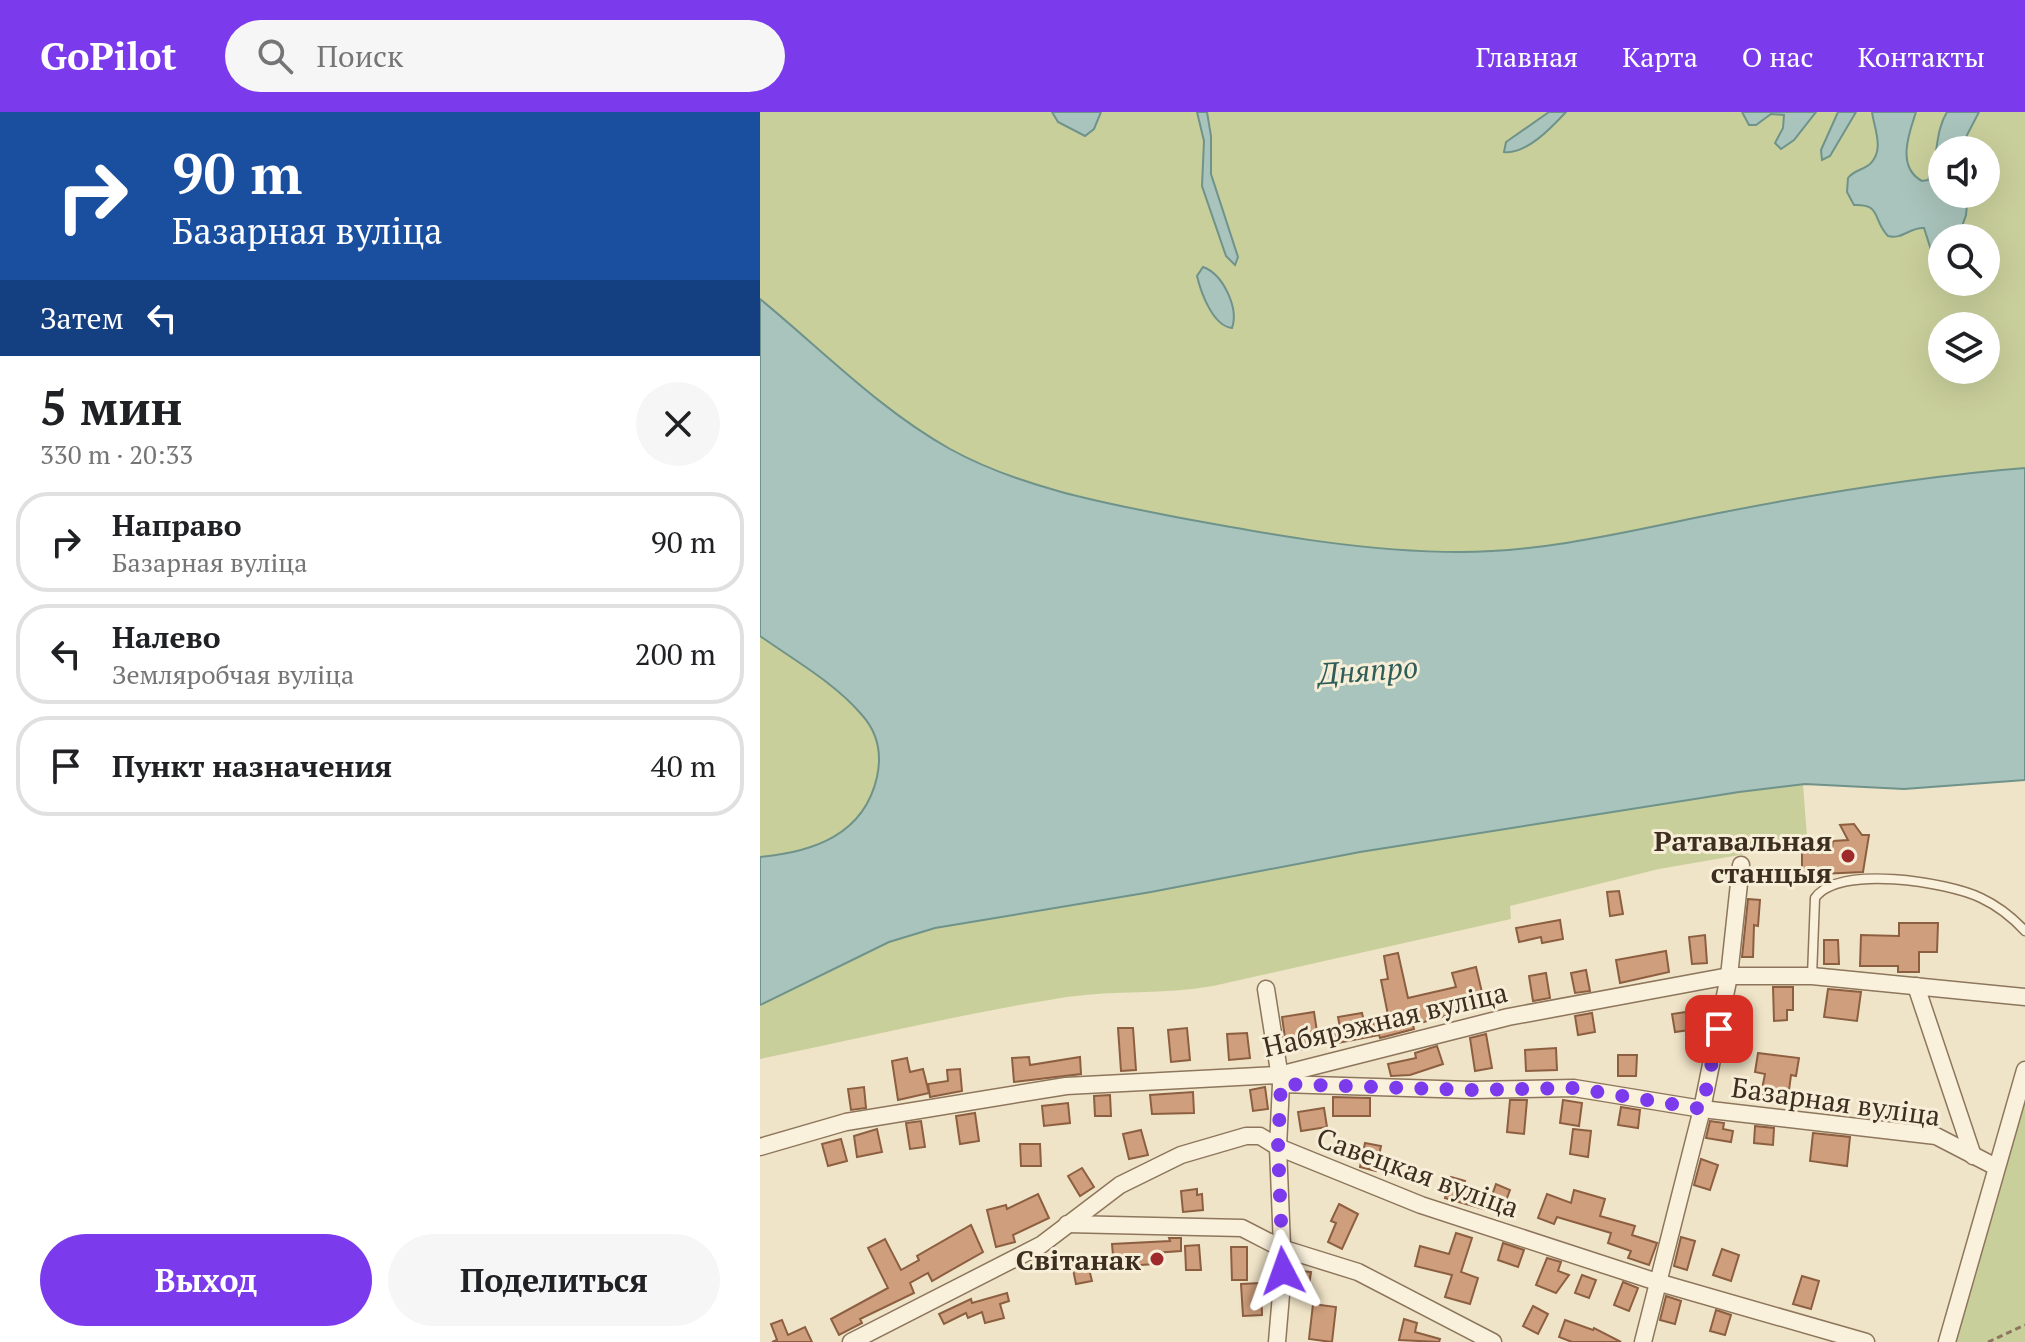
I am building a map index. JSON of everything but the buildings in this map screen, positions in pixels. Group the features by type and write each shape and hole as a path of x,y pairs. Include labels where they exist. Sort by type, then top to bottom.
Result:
{"street":[{"path":"1643,1342 1702,1109 1729,976 1741,865"},
{"name":"Набярэжная вуліца","path":"760,1147 846,1122 1066,1086 1280,1079 1508,1017 1729,976 1812,976 2025,997"},
{"path":"1916,986 1973,1156"},
{"path":"1266,989 1280,1079 1278,1147 1283,1271 1277,1342"},
{"path":"1947,1342 2025,1070"},
{"name":"Базарная вуліца","path":"1280,1079 1471,1090 1574,1088 1702,1109 1936,1136 1996,1167"},
{"name":"Савецкая вуліца","path":"851,1342 1041,1245 1120,1185 1181,1155 1246,1136 1260,1136 1278,1147 1421,1205 1657,1282 1866,1342"},
{"path":"1067,1224 1242,1228 1281,1248 1358,1272 1493,1342"}],"lane":[{"path":"1812,976 1815,898 1821,889 1844,880 1871,878 1950,888 1980,897 2010,915 2025,931"}],"path":[{"path":"1988,1342 2025,1325"}],"green space":[{"path":"760,112 2025,112 2025,468 1833,492 1558,544 1493,551 1425,551 1355,546 1285,536 1092,500 1033,484 950,449 875,398 760,299"},
{"path":"760,636 814,672 851,703 872,729 879,760 870,797 861,813 848,826 817,845 760,857"},
{"path":"1803,784 1807,837 1786,847 1659,869 1510,906 1511,919 1213,986 1067,997 1028,1003 760,1059 760,1005 889,942 935,928 1151,892 1360,852"},
{"path":"2025,1097 2025,1342 1956,1342"}],"water":[{"path":"1052,112 1101,112 1094,129 1085,136 1058,122"},
{"path":"1197,112 1207,112 1211,136 1211,174 1238,257 1235,265 1226,256 1202,186 1204,141"},
{"path":"1549,112 1566,112 1530,145 1504,152 1506,142"},
{"path":"1742,112 1816,112 1794,140 1781,149 1775,143 1783,128 1784,115 1771,114 1756,125 1749,125"},
{"path":"1838,112 1856,112 1830,156 1822,160 1821,150"},
{"path":"1872,112 1916,112 1908,139 1909,167 1922,181 1928,180 1928,208 1967,208 1963,224 1928,224 1928,240 1924,228 1893,237 1883,230 1873,210 1854,205 1847,192 1848,178 1870,164 1877,152"},
{"path":"1947,112 1979,112 1967,135 1939,136"},
{"path":"1203,267 1217,277 1228,293 1233,311 1232,328 1219,321 1205,299 1197,276"},
{"name":"Дняпро","path":"760,299 899,416 950,449 1004,474 1092,500 1320,541 1425,551 1526,548 1591,539 1833,492 2025,468 2025,780 1904,789 1805,784 1360,852 1151,892 935,928 889,942 760,1005 760,857 817,845 848,826 861,813 870,797 879,760 872,729 851,703 814,672 760,636"}],"place":[{"name":"Ратавальная станцыя","path":"1848,856"},
{"name":"Світанак","path":"1157,1259"}],"route":[{"path":"1283,1271 1278,1147 1281,1084 1471,1090 1574,1088 1702,1109 1719,1029"}]}
